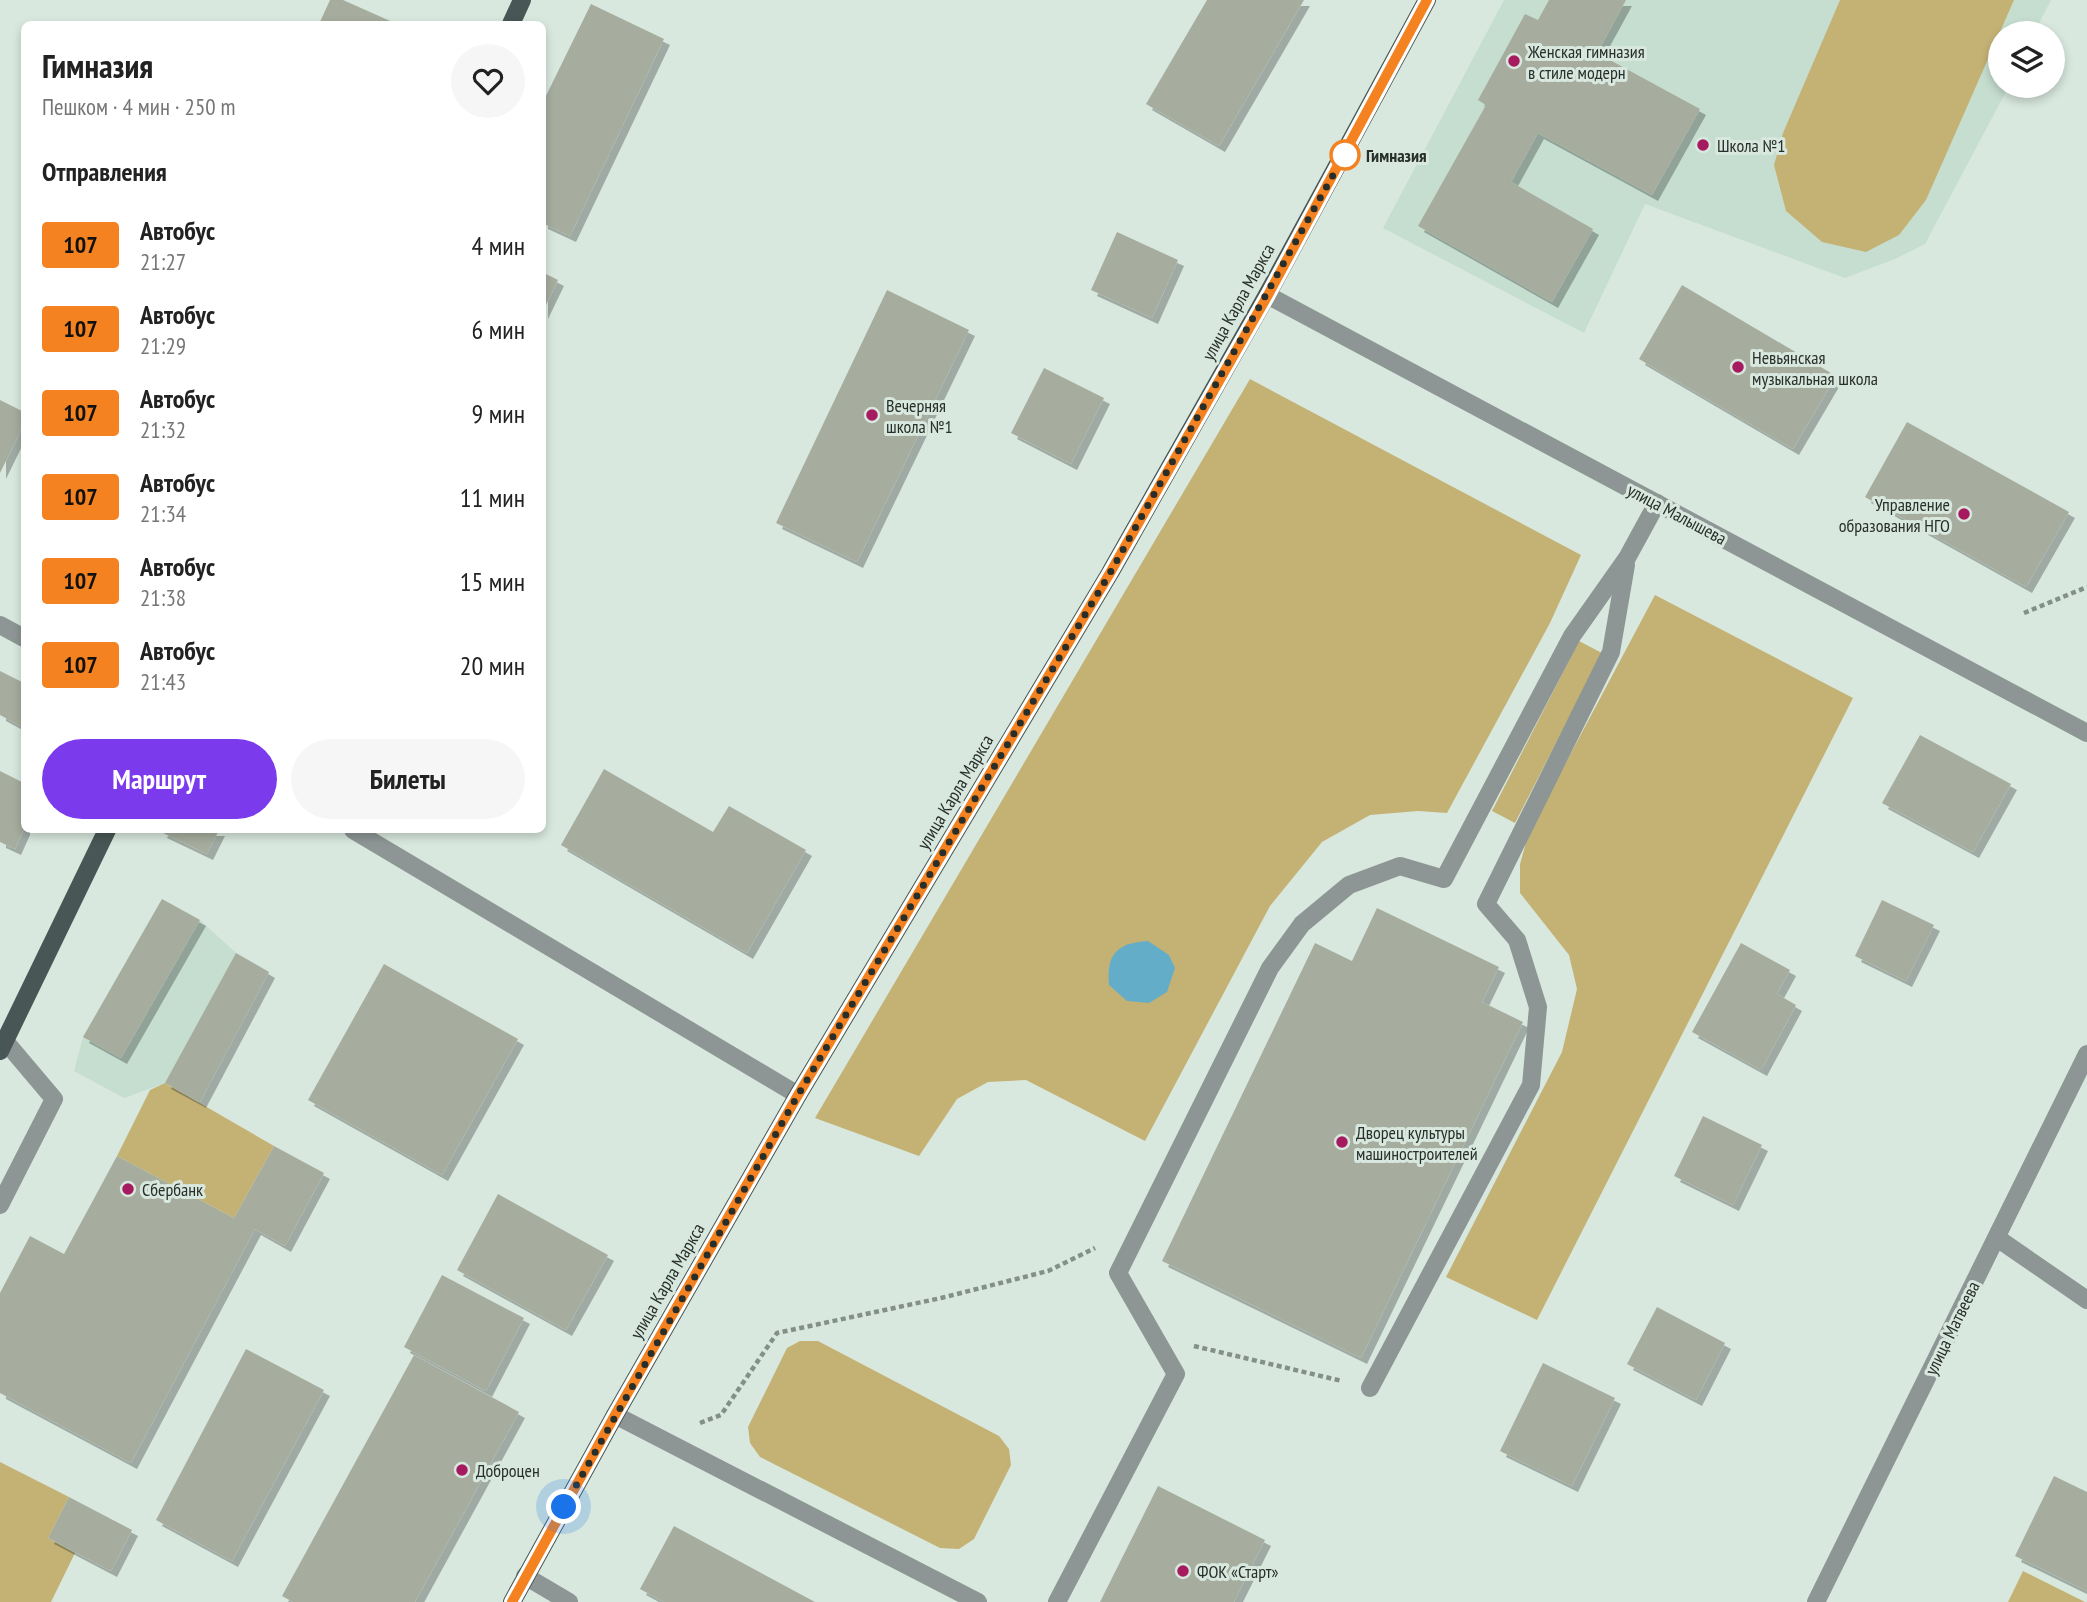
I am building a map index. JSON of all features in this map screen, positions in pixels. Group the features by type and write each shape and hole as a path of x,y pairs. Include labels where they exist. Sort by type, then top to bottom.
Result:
{"main road":[{"path":"512,21 522,0"},
{"name":"улица Карла Маркса","path":"512,1602 615,1415 798,1095 1110,573 1268,295 1427,0"},
{"path":"2,1046 106,833"}],"street":[{"name":"улица Малышева","path":"1268,295 2087,733"},
{"path":"1057,1602 1176,1374 1118,1273 1270,968 1302,924 1349,885 1400,866 1444,879 1572,636 1627,558 1657,503"},
{"path":"1370,1388 1531,1085 1538,1007 1517,940 1486,904 1611,652 1627,558"},
{"path":"0,625 21,636"},
{"path":"359,833 798,1095"},
{"path":"0,1205 54,1099 2,1046"},
{"name":"улица Матвеева","path":"1816,1602 2087,1054"},
{"path":"1997,1238 2087,1300"},
{"path":"615,1415 978,1602"},
{"path":"526,1576 569,1602"}],"path":[{"path":"2024,613 2087,587"},
{"path":"659,1438 721,1415 778,1333 941,1298 1048,1271 1096,1247"},
{"path":"1154,1336 1370,1388"}],"shaded area":[{"name":"Школа №1","path":"1504,0 2051,0 2040,21 1988,21 1988,98 2003,98 1925,244 1845,278 1645,204 1584,333 1383,228"},
{"path":"1840,0 2014,0 2005,21 1988,21 1988,59 1926,200 1899,235 1866,252 1822,242 1786,211 1774,165 1783,133"},
{"path":"1250,379 1581,555 1550,623 1447,813 1418,811 1370,815 1322,842 1270,906 1145,1141 1026,1080 988,1082 957,1099 919,1156 815,1118"},
{"path":"1655,595 1853,698 1537,1320 1446,1277 1562,1052 1577,989 1569,955 1520,893 1520,864 1529,832"},
{"path":"1579,641 1602,653 1515,823 1492,811"},
{"path":"162,899 200,920 236,953 269,972 200,1102 165,1083 124,1098 74,1071 83,1037"},
{"path":"165,1083 274,1146 234,1218 117,1156 150,1090"},
{"path":"800,1341 818,1341 999,1436 1009,1449 1011,1465 974,1539 959,1549 940,1548 760,1457 750,1443 748,1427 787,1348"},
{"path":"0,1462 69,1497 48,1538 75,1553 51,1602 0,1602"},
{"path":"2023,1571 2085,1602 2008,1602"}],"water":[{"path":"1148,941 1169,955 1175,968 1167,992 1149,1003 1127,1001 1109,985 1109,965 1121,948 1128,944"}],"building":[{"path":"330,0 343,0 390,21 320,21"},
{"path":"1207,0 1304,0 1219,146 1146,104"},
{"path":"1549,0 1626,0 1597,53 1700,109 1652,195 1538,133 1511,182 1593,229 1552,302 1418,226 1486,105 1478,100 1525,14 1538,20"},
{"path":"591,4 664,39 570,236 546,225 546,96"},
{"path":"1117,232 1178,260 1152,318 1091,290"},
{"path":"546,274 558,280 546,305"},
{"name":"Невьянская музыкальная школа","path":"1682,285 1836,376 1793,449 1639,359"},
{"path":"887,290 969,330 857,562 776,523"},
{"path":"1044,368 1104,398 1071,464 1011,433"},
{"path":"0,400 21,410 21,430 0,473"},
{"path":"1907,422 2069,512 2026,587 1865,497"},
{"path":"0,671 21,682 21,726 0,715"},
{"path":"1920,735 2011,784 1973,852 1882,803"},
{"path":"604,769 713,832 729,806 806,850 747,953 561,845"},
{"path":"0,771 21,782 22,833 15,849 0,842"},
{"path":"163,833 218,833 207,854"},
{"path":"162,899 200,920 121,1058 83,1037"},
{"path":"1882,900 1934,925 1906,981 1855,956"},
{"name":"Дворец культуры машиностроителей","path":"1377,908 1499,967 1482,1002 1523,1022 1361,1358 1162,1261 1315,943 1352,961"},
{"path":"1741,943 1790,970 1777,994 1796,1005 1761,1070 1692,1032"},
{"path":"236,953 269,972 200,1102 165,1083"},
{"path":"384,964 518,1039 442,1175 308,1100"},
{"path":"1703,1116 1762,1145 1733,1205 1674,1176"},
{"path":"274,1146 324,1173 285,1246 255,1229 131,1463 0,1393 0,1293 30,1236 64,1254 117,1156 234,1218"},
{"path":"498,1194 608,1255 566,1330 457,1270"},
{"path":"442,1275 524,1318 486,1391 404,1347"},
{"path":"1657,1307 1725,1343 1696,1400 1627,1364"},
{"path":"246,1349 324,1390 232,1561 156,1520"},
{"path":"414,1355 519,1412 415,1602 293,1602 282,1596"},
{"path":"1543,1363 1615,1398 1572,1486 1500,1451"},
{"path":"2054,1476 2087,1492 2087,1591 2015,1556"},
{"name":"ФОК «Старт»","path":"1158,1486 1265,1540 1234,1602 1100,1602"},
{"path":"69,1497 132,1530 111,1571 48,1538"},
{"path":"674,1526 815,1602 664,1602 640,1589"}],"bus line":[{"name":"107","path":"512,1602 615,1415 798,1095 1110,573 1268,295 1306,220 1346,152 1427,0"}],"place":[{"name":"Женская гимназия в стиле модерн","path":"1514,61"},
{"name":"Школа №1","path":"1703,145"},
{"name":"Гимназия","path":"1345,155"},
{"name":"Невьянская музыкальная школа","path":"1738,367"},
{"name":"Вечерняя школа №1","path":"872,415"},
{"name":"Управление образования НГО","path":"1964,514"},
{"name":"Дворец культуры машиностроителей","path":"1342,1142"},
{"name":"Сбербанк","path":"128,1189"},
{"name":"Доброцен","path":"462,1470"},
{"name":"ФОК «Старт»","path":"1183,1571"}],"route":[{"path":"564,1507 798,1095 1110,573 1346,152 1345,155"}]}
